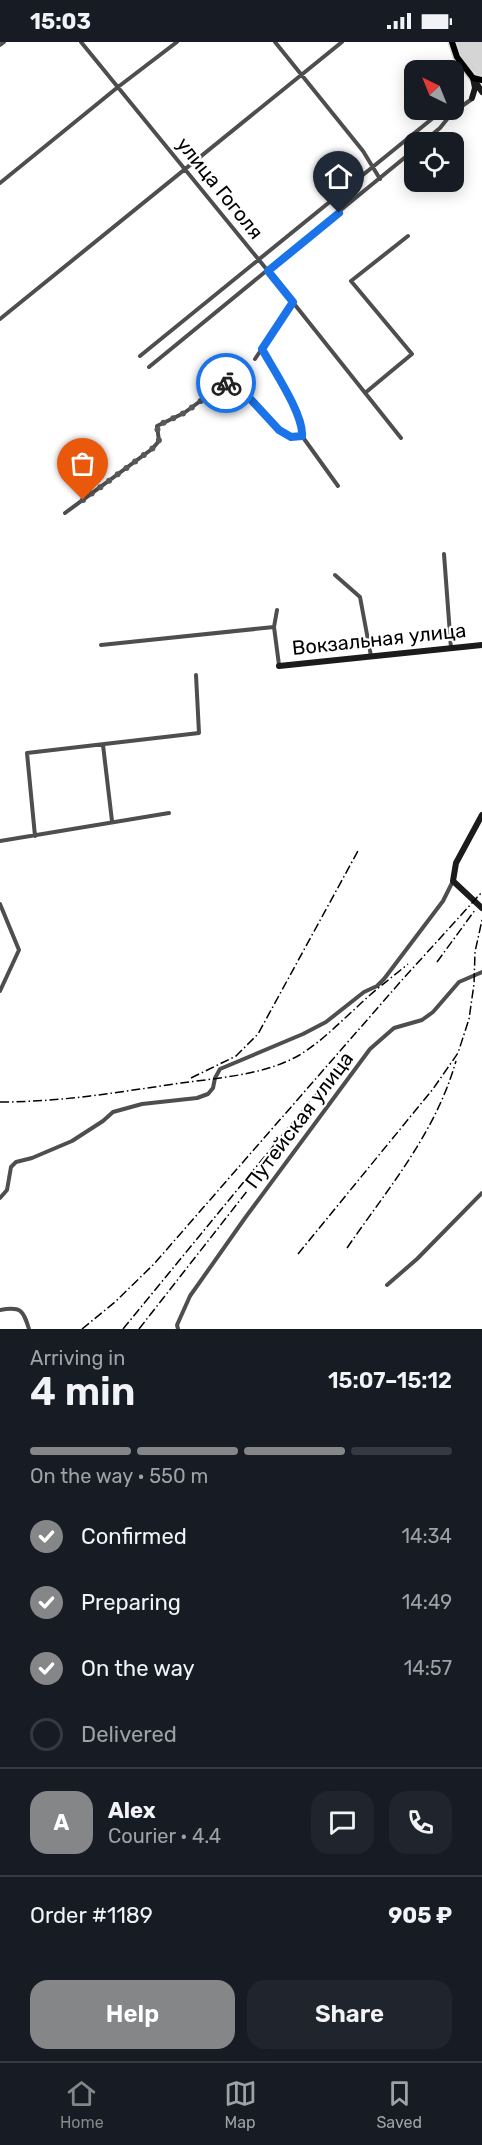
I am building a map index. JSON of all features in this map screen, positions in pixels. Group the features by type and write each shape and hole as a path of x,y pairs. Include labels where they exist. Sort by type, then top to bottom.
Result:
{"main road":[{"path":"452,42 458,57 473,78 482,80"}],"street":[{"path":"0,45 4,42"},
{"name":"улица Гоголя","path":"81,42 401,438"},
{"path":"0,183 177,42"},
{"path":"275,42 363,151 380,179"},
{"path":"0,319 342,42"},
{"path":"464,104 482,92 473,78"},
{"path":"472,98 475,87 473,78"},
{"path":"140,356 431,120"},
{"path":"435,132 446,120"},
{"path":"148,367 404,159"},
{"path":"365,393 412,354 351,281 408,236"},
{"path":"255,359 293,302"},
{"path":"262,349 293,405 302,436 338,486"},
{"path":"65,513 152,449 159,441 157,426 184,413 247,367"},
{"path":"231,378 279,430 291,437 302,436"},
{"path":"444,554 451,648"},
{"path":"335,574 360,597 371,656"},
{"path":"277,610 274,627 279,666"},
{"path":"101,645 274,627"},
{"name":"Вокзальная улица","path":"279,666 482,645"},
{"path":"35,836 27,753 199,733 196,675"},
{"path":"103,744 112,821"},
{"path":"0,841 169,813"},
{"path":"0,1198 8,1190 11,1167 16,1162 32,1158 72,1141 113,1112 142,1104 208,1095 220,1069 326,1022 364,992 377,986 443,901 453,881 456,863 482,815"},
{"path":"453,881 482,908"},
{"path":"0,904 19,950 0,991"},
{"name":"Путейская улица","path":"178,1327 190,1296 370,1049 394,1028 428,1016 459,982 482,972"},
{"path":"387,1285 417,1259 482,1192"},
{"path":"0,1310 11,1308 20,1310 24,1313 29,1329"}],"shaded area":[{"path":"457,42 482,42 482,75 477,75 465,61 455,45"}],"railway":[{"path":"191,1078 236,1056 258,1034 359,849"},
{"path":"82,1329 115,1302 154,1264 402,980 482,892"},
{"path":"437,962 475,910"},
{"path":"298,1254 433,1089 458,1053 469,1019 474,984 475,952 482,920"},
{"path":"0,1102 91,1096 225,1077 269,1068 296,1057 312,1046 408,964"},
{"path":"123,1329 348,1055"},
{"path":"347,1248 423,1136 436,1112 456,1061"},
{"path":"139,1329 248,1190"}],"way so far":[{"path":"83,500 152,449 159,441 157,426 184,413 226,383"}],"route":[{"path":"226,383 231,378 279,430 291,437 302,436 293,405 262,349 293,302 268,271 339,213"}]}
